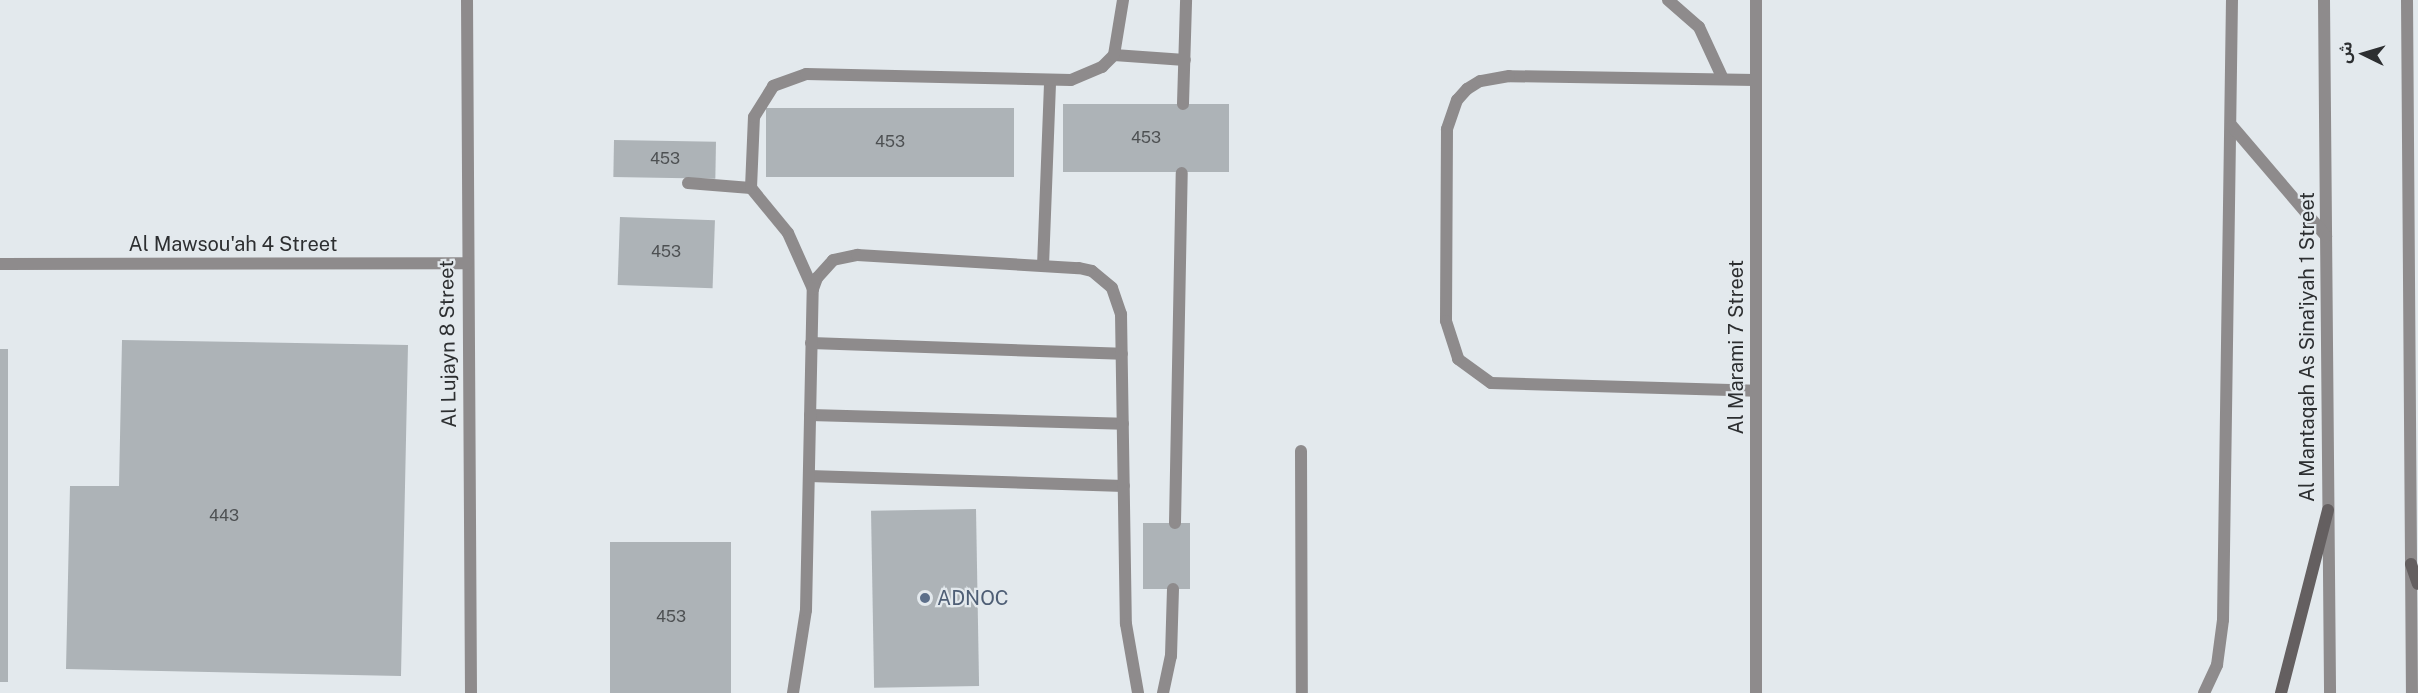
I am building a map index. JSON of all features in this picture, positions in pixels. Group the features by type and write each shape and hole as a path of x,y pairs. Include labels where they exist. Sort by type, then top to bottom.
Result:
{"main road":[{"path":"2281,693 2328,510"},
{"path":"2411,564 2418,584"}],"street":[{"name":"Al Lujayn 8 Street","path":"467,0 471,690"},
{"path":"1114,55 1123,0"},
{"path":"1183,104 1186,0"},
{"path":"1668,0 1699,27 1723,79"},
{"name":"Al Marami 7 Street","path":"1756,0 1756,693"},
{"path":"2204,693 2217,665 2223,620 2232,126 2232,0"},
{"name":"Al Mantaqah As Sina'iyah 1 Street","path":"2325,0 2330,693"},
{"path":"2407,0 2412,693"},
{"path":"793,693 806,610 813,289 788,233 751,188 758,106 773,86 794,76 1050,80 1087,75 1114,55 1185,60"},
{"path":"1755,80 1495,76 1467,89 1457,100 1447,129 1446,321 1458,359 1491,383 1755,391"},
{"path":"1043,266 1050,80"},
{"path":"2232,126 2326,236"},
{"path":"1175,523 1182,173"},
{"path":"688,183 751,188"},
{"path":"813,289 824,268 844,256 1043,266 1092,271 1112,288 1121,314 1126,624 1138,693"},
{"name":"Al Mawsou'ah 4 Street","path":"0,264 467,263"},
{"path":"812,343 1122,354"},
{"path":"810,415 1123,424"},
{"path":"1301,451 1302,693"},
{"path":"809,477 1124,486"},
{"path":"1163,693 1171,656 1173,589"}],"building":[{"path":"1063,104 1229,104 1229,172 1063,172"},
{"path":"766,108 1014,108 1014,177 766,177"},
{"path":"614,140 716,142 715,179 613,177"},
{"path":"620,217 715,220 713,288 618,285"},
{"path":"122,340 408,345 401,676 66,669 70,486 119,486"},
{"path":"0,349 8,349 8,682 0,682"},
{"name":"ADNOC","path":"976,509 979,686 874,688 871,511"},
{"path":"1143,523 1190,523 1190,589 1143,589"},
{"path":"610,542 731,542 731,693 610,693"}],"place":[{"name":"ADNOC","path":"925,598"}]}
